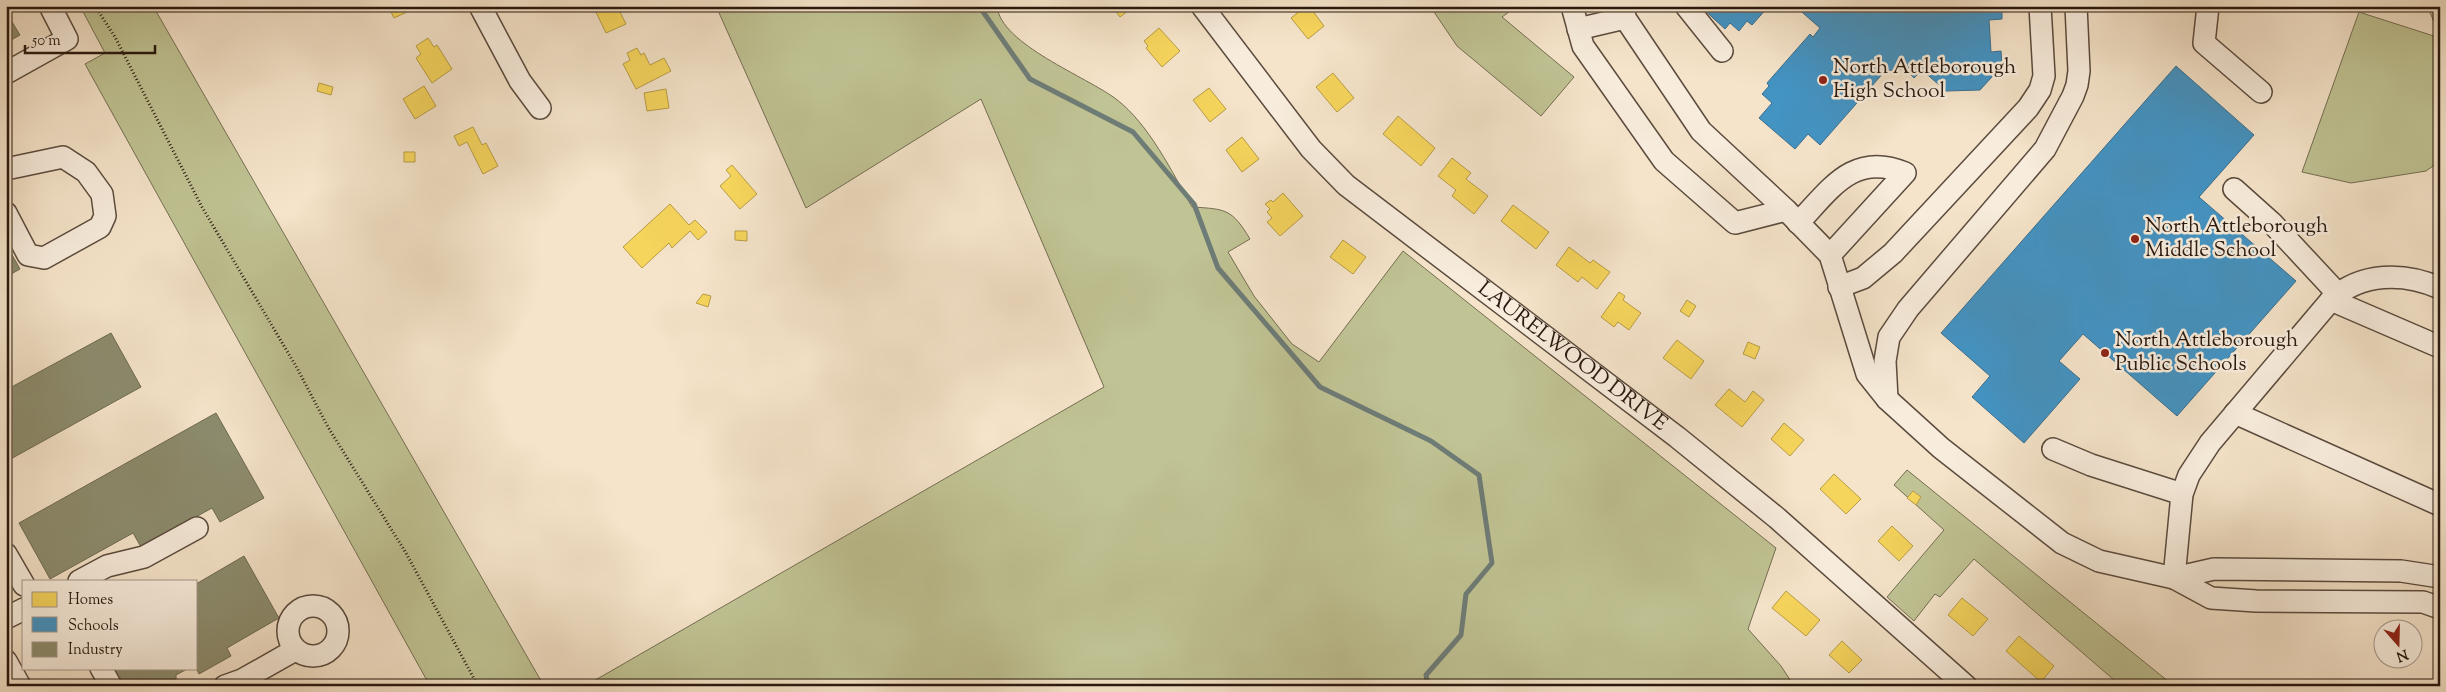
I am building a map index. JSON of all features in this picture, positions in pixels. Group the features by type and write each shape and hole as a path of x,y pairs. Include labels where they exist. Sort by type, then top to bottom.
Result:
{"street":[{"path":"6,73 67,39 50,6"},
{"path":"480,6 520,81 540,108"},
{"name":"LAURELWOOD DRIVE","path":"1202,6 1311,150 1346,185 1669,431 1777,518 1966,686"},
{"path":"1572,6 1583,46 1664,161 1735,223 1792,217 1843,176 1857,170 1876,166 1892,167 1905,173 1830,255"},
{"path":"1686,6 1722,51"},
{"path":"1839,287 1863,278 1893,253 2028,108 2040,90 2044,76 2040,6"},
{"path":"1887,399 1885,361 1889,337 1908,309 2045,149 2073,96 2079,71 2076,6"},
{"path":"2208,6 2204,43 2262,92"},
{"path":"1578,29 1624,12 1701,131 1830,255 1867,374 1887,399 1941,448 2062,543 2099,561 2174,578 2211,598 2256,601 2423,602 2440,608"},
{"path":"2044,76 2077,85"},
{"path":"6,169 63,157 86,172 102,194 105,216 100,227 44,258 28,255 6,213"},
{"path":"2234,189 2272,223 2335,297 2440,347"},
{"path":"2174,578 2182,494 2189,475 2198,460 2235,413 2335,297 2354,285 2393,277 2413,278 2440,288"},
{"path":"2235,413 2440,504"},
{"path":"2053,448 2090,465 2182,494"},
{"path":"81,580 107,566 144,557 197,528"},
{"path":"6,554 22,582"},
{"path":"2174,578 2214,569 2401,571 2440,577"},
{"path":"6,618 22,610"},
{"path":"225,686 242,680 295,650"},
{"path":"6,661 20,686"},
{"path":"102,670 111,686"}],"path":[{"path":"95,6 115,37 202,208 297,368 328,427 406,553 478,686"}],"green space":[{"path":"80,6 153,6 544,686 430,686 85,64 105,53"},
{"path":"716,6 997,6 1002,20 1028,46 1047,59 1103,90 1128,109 1159,149 1192,207 1221,210 1233,216 1250,239 1228,252 1254,296 1292,344 1319,362 1403,251 1776,548 1748,629 1781,666 1794,686 585,686 1104,387 981,99 806,208"},
{"path":"1430,6 1517,6 1502,17 1574,77 1541,116 1457,46"},
{"path":"2427,6 2440,6 2440,35"},
{"path":"2359,12 2440,38 2440,161 2426,171 2351,183 2302,172"},
{"path":"1907,470 2174,686 2121,686 1974,559 1940,597 1935,594 1914,621 1887,597 1944,530 1894,485"}],"building: Homes":[{"path":"392,6 404,6 407,12 394,18 390,10 393,8"},
{"path":"593,6 617,6 626,24 606,33"},
{"path":"1112,6 1134,6 1120,17"},
{"path":"1306,6 1309,6 1324,26 1308,39 1291,18"},
{"path":"1159,28 1180,51 1162,67 1146,48 1148,46 1144,41"},
{"path":"428,38 434,47 437,45 452,69 432,83 416,58 421,54 416,46"},
{"path":"637,48 641,55 644,53 650,65 664,58 671,71 636,89 623,64 630,60 627,53"},
{"path":"1333,73 1354,98 1337,112 1316,87"},
{"path":"319,83 333,87 331,95 317,91"},
{"path":"424,86 436,106 415,119 403,99"},
{"path":"1209,88 1226,109 1210,122 1193,100"},
{"path":"666,89 669,108 647,111 644,93"},
{"path":"1398,116 1435,148 1421,166 1383,134"},
{"path":"473,127 482,145 486,143 498,166 483,174 467,142 459,146 454,136"},
{"path":"1242,137 1259,159 1242,172 1226,150"},
{"path":"404,152 415,152 415,162 404,162"},
{"path":"1452,158 1471,173 1466,179 1488,196 1474,214 1452,196 1456,190 1438,176"},
{"path":"732,165 757,194 740,209 720,186 731,176 726,170"},
{"path":"1283,193 1303,216 1280,236 1267,222 1272,218 1267,212 1270,209 1265,204 1271,200 1273,202"},
{"path":"670,204 689,225 695,220 707,232 698,240 690,231 672,248 669,243 642,268 623,247"},
{"path":"1513,205 1549,232 1536,249 1501,221"},
{"path":"735,231 747,231 747,241 735,240"},
{"path":"1343,240 1366,257 1353,274 1330,257"},
{"path":"1569,247 1590,263 1593,260 1610,272 1597,289 1582,277 1578,282 1556,265"},
{"path":"1619,292 1625,296 1623,300 1641,313 1629,330 1618,322 1614,327 1601,317"},
{"path":"703,294 711,296 708,307 696,303"},
{"path":"1687,300 1696,306 1689,317 1680,311"},
{"path":"1677,340 1704,361 1691,379 1663,358"},
{"path":"1748,342 1760,347 1755,359 1743,354"},
{"path":"1729,389 1745,402 1753,391 1764,400 1742,427 1715,405"},
{"path":"1784,423 1804,440 1790,456 1771,439"},
{"path":"1834,474 1861,499 1846,514 1820,489"},
{"path":"1913,491 1921,497 1916,505 1907,498"},
{"path":"1892,526 1913,546 1899,561 1878,541"},
{"path":"1786,591 1820,620 1806,636 1772,608"},
{"path":"1962,598 1988,619 1973,636 1948,615"},
{"path":"2019,636 2054,666 2041,682 2006,651"},
{"path":"1842,641 1862,660 1849,673 1829,655"}],"building: Schools":[{"path":"1700,6 1769,6 1752,25 1747,21 1739,31 1730,23 1725,29"},
{"name":"North Attleborough High School","path":"1795,6 2002,6 2002,19 1989,20 1991,52 2001,51 2002,66 1980,90 1946,91 1922,70 1914,78 1905,69 1885,71 1820,145 1808,134 1795,149 1759,118 1772,103 1762,94 1769,86 1767,83 1810,34 1813,37 1820,28"},
{"name":"North Attleborough Middle School","path":"2176,66 2254,135 2199,197 2296,281 2177,416 2083,334 2059,361 2080,379 2024,443 1972,397 1990,376 1941,333"}],"building: Industry":[{"path":"6,12 20,35 6,43"},
{"path":"6,244 20,269 6,277"},
{"path":"111,333 141,387 7,461 6,390"},
{"path":"216,413 264,498 220,522 212,508 141,547 133,533 50,579 19,523"},
{"path":"244,556 279,618 227,648 231,656 199,674 197,670 198,583"},
{"path":"113,670 185,670 176,675 176,686 122,686"}],"waterway":[{"path":"979,6 1030,79 1133,132 1194,204 1218,268 1320,387 1431,441 1479,475 1492,563 1466,594 1461,635 1426,675 1428,686"}],"place":[{"name":"North Attleborough High School","path":"1823,80"},
{"name":"North Attleborough Middle School","path":"2135,239"},
{"name":"North Attleborough Public Schools","path":"2105,353"}]}
